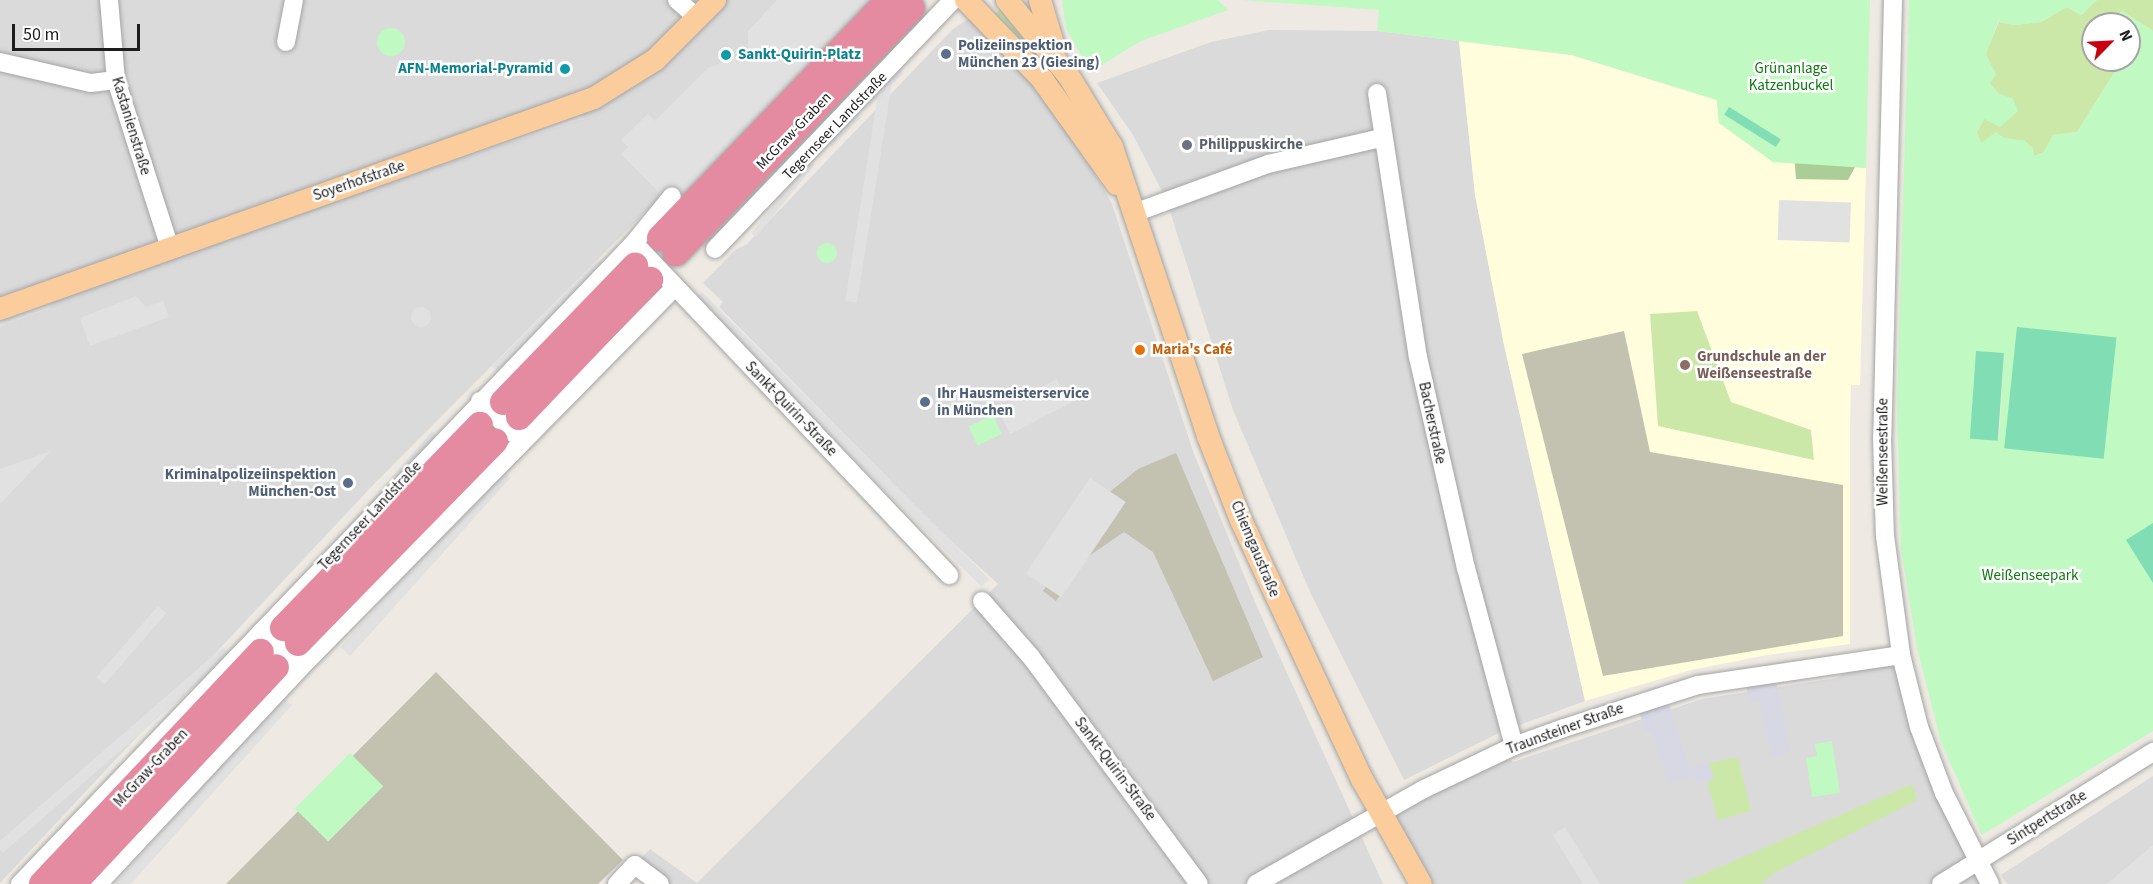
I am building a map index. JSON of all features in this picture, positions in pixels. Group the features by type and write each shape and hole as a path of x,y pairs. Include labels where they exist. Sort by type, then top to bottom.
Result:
{"highway":[{"name":"McGraw-Graben","path":"668,246 900,4"},
{"name":"McGraw-Graben","path":"42,884 280,648 500,421 640,263"},
{"name":"McGraw-Graben","path":"73,884 280,648"}],"main road":[{"path":"698,18 715,0"},
{"name":"Chiemgaustraße","path":"966,0 1042,79 1131,205"},
{"name":"Chiemgaustraße","path":"1007,0 1068,75 1112,147 1208,436 1241,520 1380,813 1420,884"},
{"path":"1040,0 1050,38 1068,75"},
{"name":"Soyerhofstraße","path":"0,309 594,99 638,74 698,18"}],"street":[{"name":"Kastanienstraße","path":"109,0 116,80 170,248"},
{"path":"286,42 294,0"},
{"path":"677,0 698,18"},
{"name":"Tegernseer Landstraße","path":"715,249 953,0"},
{"name":"Weißenseestraße","path":"1893,0 1881,484 1901,655 1919,727 1976,862 1990,884"},
{"path":"0,62 91,83 116,80"},
{"name":"Bacherstraße","path":"1377,93 1382,138 1431,420 1469,581 1514,746"},
{"path":"1131,205 1268,164 1382,138"},
{"name":"Tegernseer Landstraße","path":"20,884 280,648 500,421 640,263 672,196"},
{"name":"Sankt-Quirin-Straße","path":"640,263 675,287 949,575"},
{"name":"Tegernseer Landstraße","path":"500,421 675,287"},
{"name":"Sankt-Quirin-Straße","path":"982,601 1030,657 1199,884"},
{"name":"Tegernseer Landstraße","path":"98,884 280,648"},
{"name":"Traunsteiner Straße","path":"1257,884 1380,813 1514,746 1698,685 1901,655"},
{"name":"Sintpertstraße","path":"1941,884 2153,752"},
{"path":"616,884 635,865 660,884"}],"shaded area":[{"path":"0,0 877,0 679,195 655,202 374,484 0,883"},
{"path":"777,0 878,0 654,231 672,206 621,154 628,147 621,140 648,114 655,121 708,68 748,53 748,31"},
{"path":"971,17 1035,84 1087,160 1112,204 1194,454 1258,609 1383,884 660,884 635,865 650,849 697,883 998,584 941,532 719,307 723,302 703,283 736,249 746,245 953,29"},
{"path":"1269,30 1377,31 1459,41 1475,195 1504,345 1585,701 1501,732 1404,780 1310,592 1233,410 1166,199 1133,135 1097,83 1211,42"},
{"name":"Grundschule an der Weißenseestraße","path":"1459,41 1571,55 1717,100 1719,123 1773,162 1866,168 1860,385 1851,385 1850,644 1767,655 1691,670 1585,701 1504,345 1475,195"},
{"path":"884,56 896,58 857,303 845,301"},
{"path":"899,69 903,73 870,106 866,102"},
{"path":"582,113 584,119 199,244 197,238"},
{"path":"857,113 861,117 832,147 827,143"},
{"path":"810,161 815,165 756,237 751,233"},
{"path":"1779,200 1851,203 1850,242 1778,240"},
{"path":"598,260 604,266 498,372 492,366"},
{"path":"702,292 989,579 981,587 694,300"},
{"path":"136,296 146,307 163,301 169,317 90,346 80,318"},
{"path":"49,303 51,308 0,327 0,320"},
{"path":"421,307 428,310 431,317 428,324 421,327 414,324 411,317 414,310"},
{"path":"1624,331 1650,452 1843,485 1843,636 1603,676 1522,354"},
{"path":"1057,379 1063,393 1078,385 1084,396 1010,434 998,409"},
{"path":"432,431 439,437 289,609 282,603"},
{"path":"51,451 0,504 0,469"},
{"path":"1176,453 1263,657 1213,681 1153,552 1124,532 1083,560 1056,601 1043,591 1112,490 1138,469"},
{"path":"501,469 511,478 350,656 340,647"},
{"path":"1090,478 1126,502 1061,597 1026,573"},
{"path":"158,606 166,613 105,684 96,677"},
{"path":"223,647 230,655 3,853 0,849 0,841"},
{"path":"1901,655 1908,683 1990,884 1421,884 1380,813 1500,753 1513,762 1702,699 1836,678 1875,658"},
{"path":"436,672 623,860 598,884 226,884"},
{"path":"1775,673 1790,752 1772,757 1759,701 1750,703 1744,678"},
{"path":"1666,694 1689,768 1709,763 1714,779 1697,784 1694,775 1669,784 1651,731 1645,733 1637,702"},
{"path":"283,697 292,705 131,884 115,884"},
{"path":"2153,776 2153,884 2007,884 2001,875"},
{"path":"1565,827 1600,884 1583,884 1553,835"},
{"path":"2153,845 2153,884 2107,884"}],"green space":[{"path":"1062,0 1218,0 1228,10 1141,41 1090,72 1066,28"},
{"name":"Grünanlage Katzenbuckel","path":"1242,0 1870,0 1866,168 1773,162 1719,123 1717,100 1572,55 1377,31 1379,10"},
{"name":"Weißenseepark","path":"1909,0 2097,0 2084,12 2081,12 2081,15 2067,7 2041,22 2015,25 1998,22 1986,55 1996,74 1990,84 1999,94 2013,99 2018,111 2000,127 1984,119 1977,132 1981,143 1996,132 2004,138 2025,141 2033,148 2034,156 2044,152 2053,135 2077,132 2114,73 2141,72 2141,23 2153,31 2153,731 1982,835 1941,742 1917,648 1901,549 1897,407","holes":["1976,352 2004,354 1999,440"]},
{"path":"2097,0 2153,0 2153,31 2141,23 2141,12 2084,12"},
{"path":"2067,7 2081,15 2081,72 2115,72 2077,132 2053,135 2044,152 2034,156 2025,141 2004,138 1981,143 1977,132 1984,119 2013,99 1999,94 1990,84 1985,55 1999,22 2015,25 2041,22"},
{"path":"1002,8 1046,62 1045,65 993,15"},
{"path":"391,28 401,32 405,42 401,52 391,56 381,52 377,42 381,32"},
{"path":"1729,107 1781,139 1776,147 1724,115"},
{"path":"1794,153 1860,158 1848,180 1796,179"},
{"path":"827,243 834,246 837,253 834,260 827,263 820,260 817,253 820,246"},
{"path":"1697,311 1731,402 1811,430 1814,460 1658,426 1650,314"},
{"path":"2017,327 2116,337 2104,459 2004,448"},
{"path":"1976,351 2004,353 1998,441 1970,439"},
{"path":"993,415 1002,434 977,445 969,426"},
{"path":"2153,523 2153,583 2126,540"},
{"path":"1832,741 1840,793 1812,797 1806,758 1817,756 1815,744"},
{"path":"350,753 383,786 328,841 295,808"},
{"path":"1738,757 1751,811 1718,820 1707,782 1714,779 1709,763"},
{"path":"1912,784 1917,800 1778,871 1760,884 1680,884"}],"place":[{"name":"Polizeiinspektion München 23 (Giesing)","path":"946,54"},
{"name":"Sankt-Quirin-Platz","path":"726,55"},
{"name":"AFN-Memorial-Pyramid","path":"565,69"},
{"name":"Philippuskirche","path":"1187,145"},
{"name":"Maria's Café","path":"1140,350"},
{"name":"Grundschule an der Weißenseestraße","path":"1685,365"},
{"name":"Ihr Hausmeisterservice in München","path":"925,402"},
{"name":"Kriminalpolizeiinspektion München-Ost","path":"348,483"}]}
